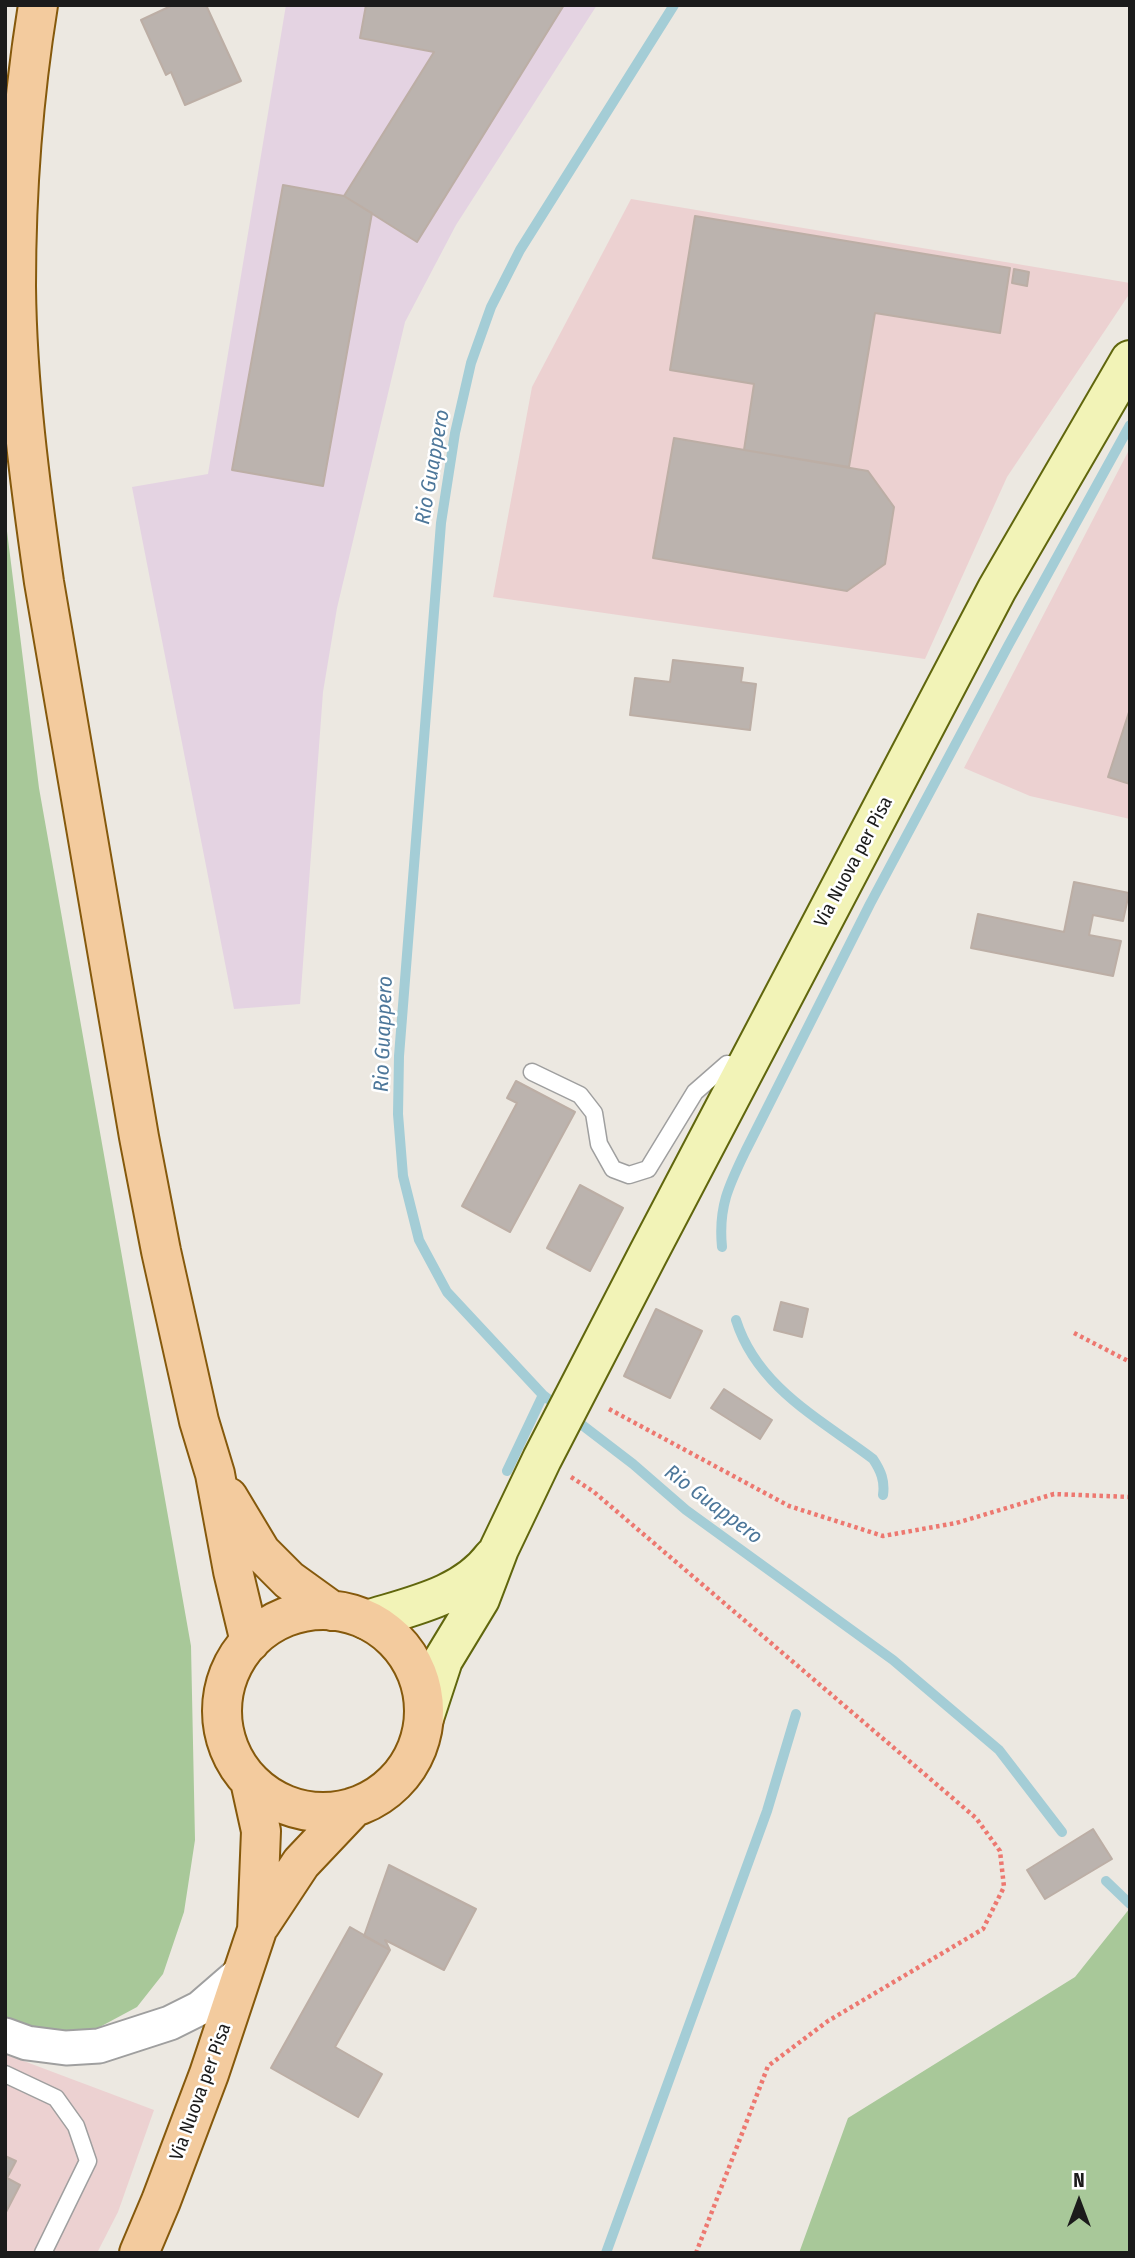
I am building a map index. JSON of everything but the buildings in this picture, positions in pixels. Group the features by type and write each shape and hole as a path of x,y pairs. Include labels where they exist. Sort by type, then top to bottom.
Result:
{"main road":[{"path":"38,5 24,109 16,287 32,502 139,1137 179,1336 199,1422 215,1474 233,1571 250,1642"},
{"name":"Via Nuova per Pisa","path":"545,1453 997,589 1103,402 1130,360"},
{"path":"499,1549 472,1579 421,1604 350,1615 309,1611 273,1623 250,1642 239,1655 227,1678 222,1719 230,1751 250,1781 281,1803 317,1812 354,1807 389,1788 414,1757 443,1660 480,1598 499,1549 545,1453"},
{"path":"215,1474 261,1552 289,1580 389,1634 402,1648 415,1670 423,1693 424,1718"},
{"path":"250,1781 261,1831 257,1930"},
{"path":"257,1930 301,1863 354,1807"},
{"name":"Via Nuova per Pisa","path":"139,2253 166,2189 257,1930"}],"street":[{"path":"5,2035 27,2043 66,2048 99,2046 170,2023 200,2008 245,1969"}],"lane":[{"path":"531,1072 580,1095 594,1113 599,1143 613,1169 629,1175 648,1169 695,1092 713,1074 727,1065 746,1067"},
{"path":"5,2074 56,2098 75,2126 88,2161 43,2253"}],"path":[{"path":"1074,1333 1130,1363"},
{"path":"590,1365 598,1404 789,1506 883,1536 956,1523 1054,1494 1130,1497"},
{"path":"545,1453 975,1818 1000,1851 1004,1887 983,1929 828,2021 768,2066 696,2253"}],"shaded area":[{"path":"286,5 597,5 456,225 405,322 337,608 323,692 300,1004 234,1009 132,487 208,474"},
{"path":"631,199 1130,283 1130,293 1007,477 925,659 493,597 532,387"},
{"path":"1130,448 1130,819 1030,796 964,768"},
{"path":"5,2054 154,2110 118,2212 97,2253 5,2253"}],"green space":[{"path":"5,515 39,788 191,1646 195,1840 184,1912 163,1974 137,2007 96,2029 41,2031 5,2017"},
{"path":"1130,1908 1130,2253 799,2253 848,2118 1075,1977"}],"waterway":[{"name":"Rio Guappero","path":"674,5 520,250 491,307 471,363 455,433 441,523 399,1056 398,1114 403,1176 419,1240 447,1292 543,1395 633,1464 686,1510 893,1660 999,1750 1062,1832"},
{"path":"722,1247 723,1208 746,1150 870,904 1130,425"},
{"path":"736,1320 746,1344 775,1383 792,1400 873,1459 882,1476 883,1495"},
{"path":"507,1471 543,1395"},
{"path":"606,2253 767,1811 796,1714"},
{"name":"Rio Guappero","path":"1106,1881 1130,1904"}]}
